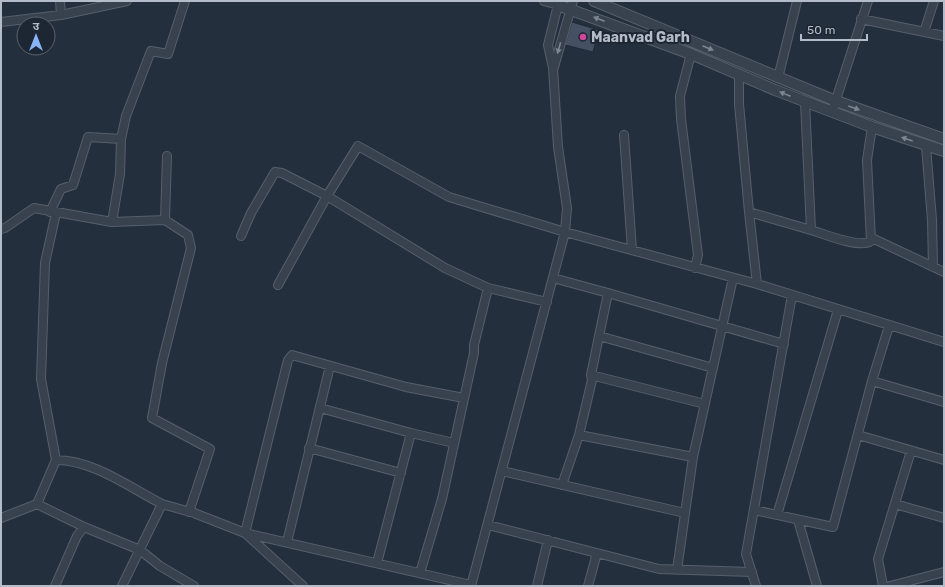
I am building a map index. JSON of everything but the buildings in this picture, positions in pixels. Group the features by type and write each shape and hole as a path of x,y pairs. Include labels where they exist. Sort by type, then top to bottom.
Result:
{"street":[{"path":"60,1 61,15"},
{"path":"1,22 61,15 127,1"},
{"path":"112,222 120,174 121,139 126,116 151,51 168,54 185,1"},
{"path":"544,1 571,5 805,102 872,127 944,151"},
{"path":"594,1 836,101 944,139"},
{"path":"778,78 796,1"},
{"path":"832,112 868,1"},
{"path":"924,32 934,1"},
{"path":"56,460 68,460 85,464 162,504 189,512 245,533 471,585 565,232 568,208 558,147 553,68 548,45 559,3"},
{"path":"553,68 571,5"},
{"path":"861,19 944,36"},
{"path":"691,54 680,96 680,119 698,255 695,268"},
{"path":"739,75 749,212 757,284"},
{"path":"805,102 811,230"},
{"path":"749,212 858,244 867,243 872,238 867,160 872,127"},
{"path":"624,135 632,250"},
{"path":"1,518 37,504 56,460 41,379 46,263 53,212 61,189 73,185 88,137 121,139"},
{"path":"278,285 327,196 358,146 449,197 565,232 757,284 944,342"},
{"path":"926,146 932,220 933,267"},
{"path":"165,220 168,156"},
{"path":"241,236 275,172 282,173 327,196 445,268 488,288 547,302"},
{"path":"1,229 5,228 34,208 112,222 165,220 188,235 191,248 162,362 152,418 210,448 189,512"},
{"path":"872,238 944,272"},
{"path":"553,278 722,325 784,344"},
{"path":"677,570 693,457 732,278"},
{"path":"420,573 442,499 474,353 474,345 488,288"},
{"path":"562,485 579,435 592,380 591,375 608,293"},
{"path":"756,586 746,554 792,295"},
{"path":"777,515 838,310"},
{"path":"754,510 833,527 872,381 889,326"},
{"path":"599,336 713,368"},
{"path":"245,533 288,360 292,355 406,387 464,398"},
{"path":"287,542 330,366"},
{"path":"591,375 705,404"},
{"path":"872,381 944,402"},
{"path":"320,408 411,433 454,442"},
{"path":"377,563 411,433"},
{"path":"579,435 693,457"},
{"path":"858,435 944,460"},
{"path":"310,448 401,473"},
{"path":"883,586 878,559 911,451"},
{"path":"502,471 685,513"},
{"path":"37,504 84,527 140,550 160,566 194,586"},
{"path":"122,586 162,504"},
{"path":"895,504 944,518"},
{"path":"798,520 817,586"},
{"path":"488,525 659,569 752,572"},
{"path":"55,586 77,536 84,527"},
{"path":"245,533 303,586"},
{"path":"537,586 548,540"},
{"path":"588,586 597,553"},
{"path":"890,586 944,572"}],"place":[{"name":"Maanvad Garh","path":"583,37"}]}
